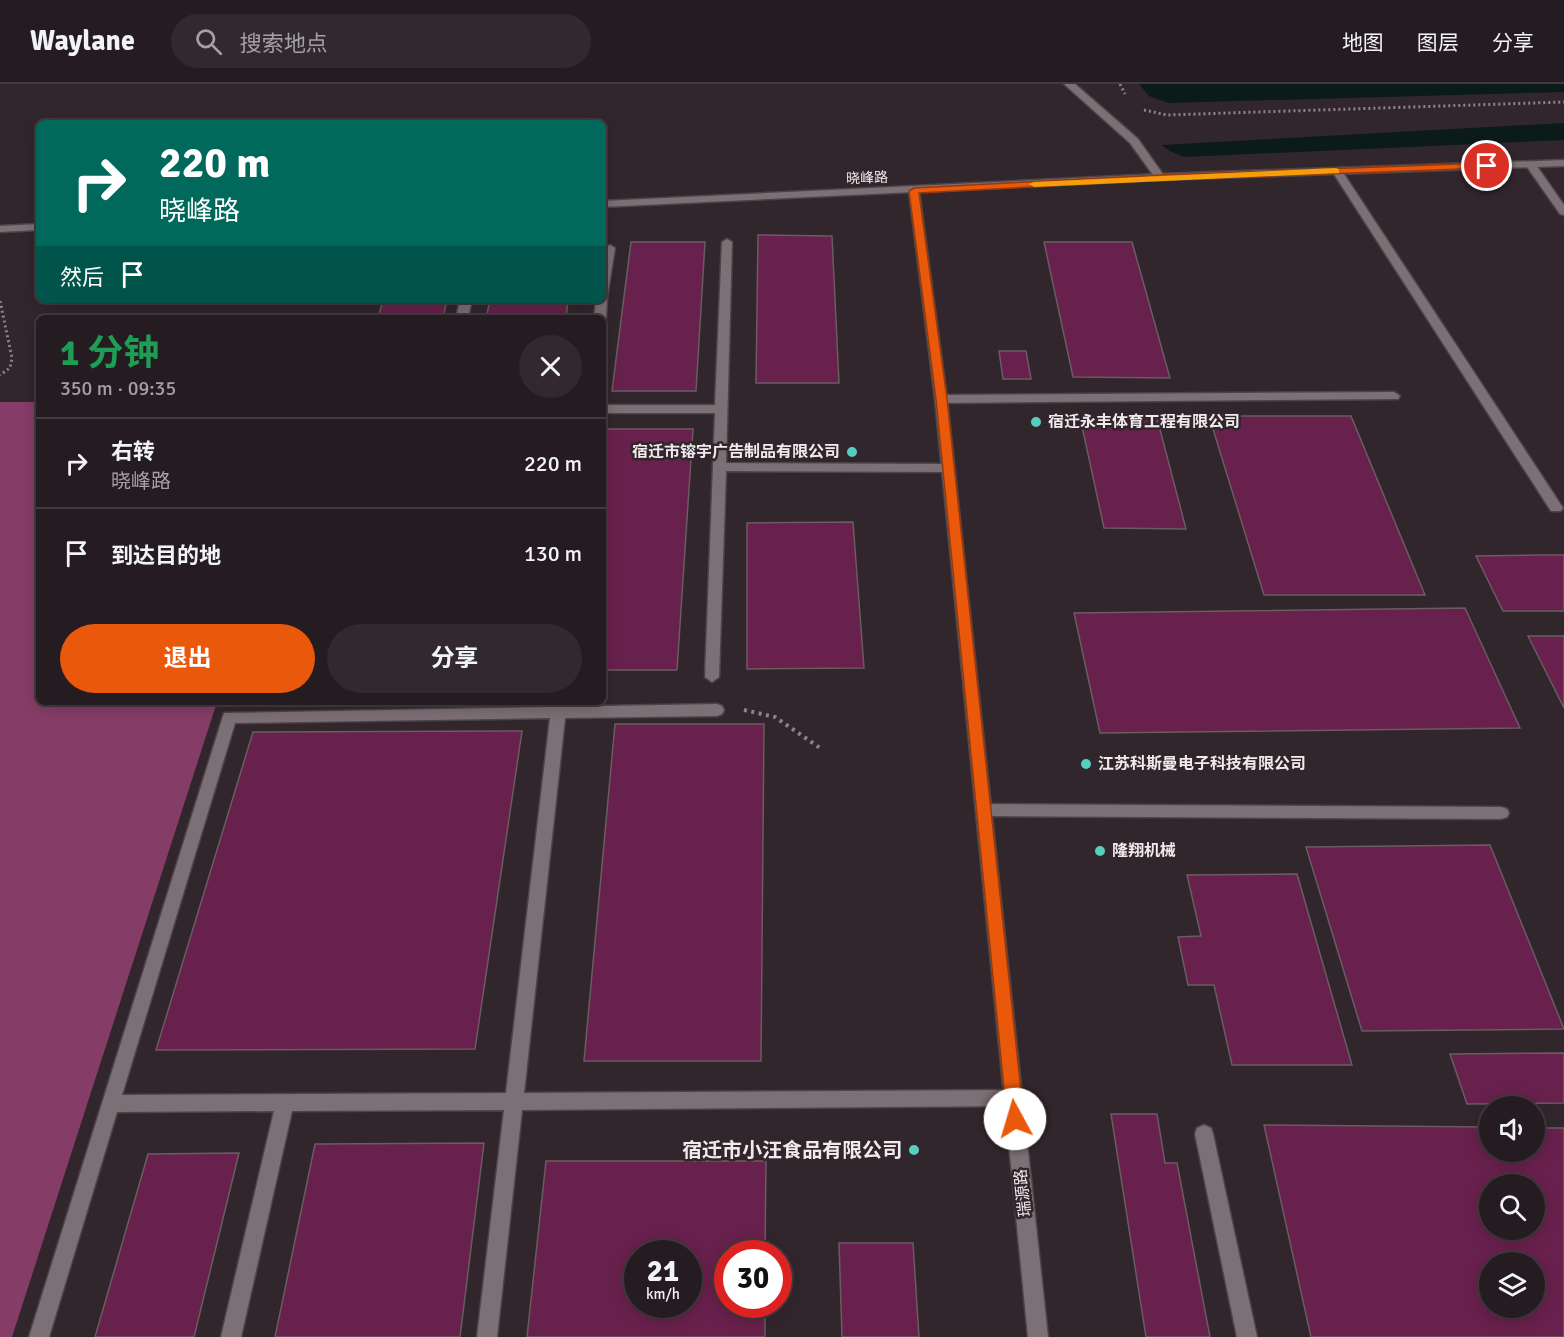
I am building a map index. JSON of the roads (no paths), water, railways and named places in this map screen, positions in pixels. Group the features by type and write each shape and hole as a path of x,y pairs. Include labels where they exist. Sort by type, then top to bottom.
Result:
{"street":[{"path":"1069,84 1134,141 1160,177"},
{"name":"晓峰路","path":"606,204 914,191 1160,177 1564,163"},
{"path":"1530,164 1564,212"},
{"path":"1337,171 1556,508"},
{"name":"瑞源路","path":"914,191 941,399 1038,1337"},
{"path":"0,229 36,227"},
{"path":"712,677 728,242"},
{"path":"606,277 610,248"},
{"path":"941,399 1394,396"},
{"path":"606,409 722,409"},
{"path":"719,467 948,468"},
{"path":"39,1337 229,717 717,710"},
{"path":"487,1337 558,712"},
{"path":"984,810 1501,813"},
{"path":"110,1104 1013,1098"},
{"path":"231,1337 285,1103"},
{"path":"1204,1134 1247,1337"}],"place":[{"name":"宿迁永丰体育工程有限公司","path":"1036,422"},
{"name":"宿迁市镕宇广告制品有限公司","path":"852,452"},
{"name":"江苏科斯曼电子科技有限公司","path":"1086,764"},
{"name":"隆翔机械","path":"1100,851"},
{"name":"宿迁市小汪食品有限公司","path":"914,1150"}]}
